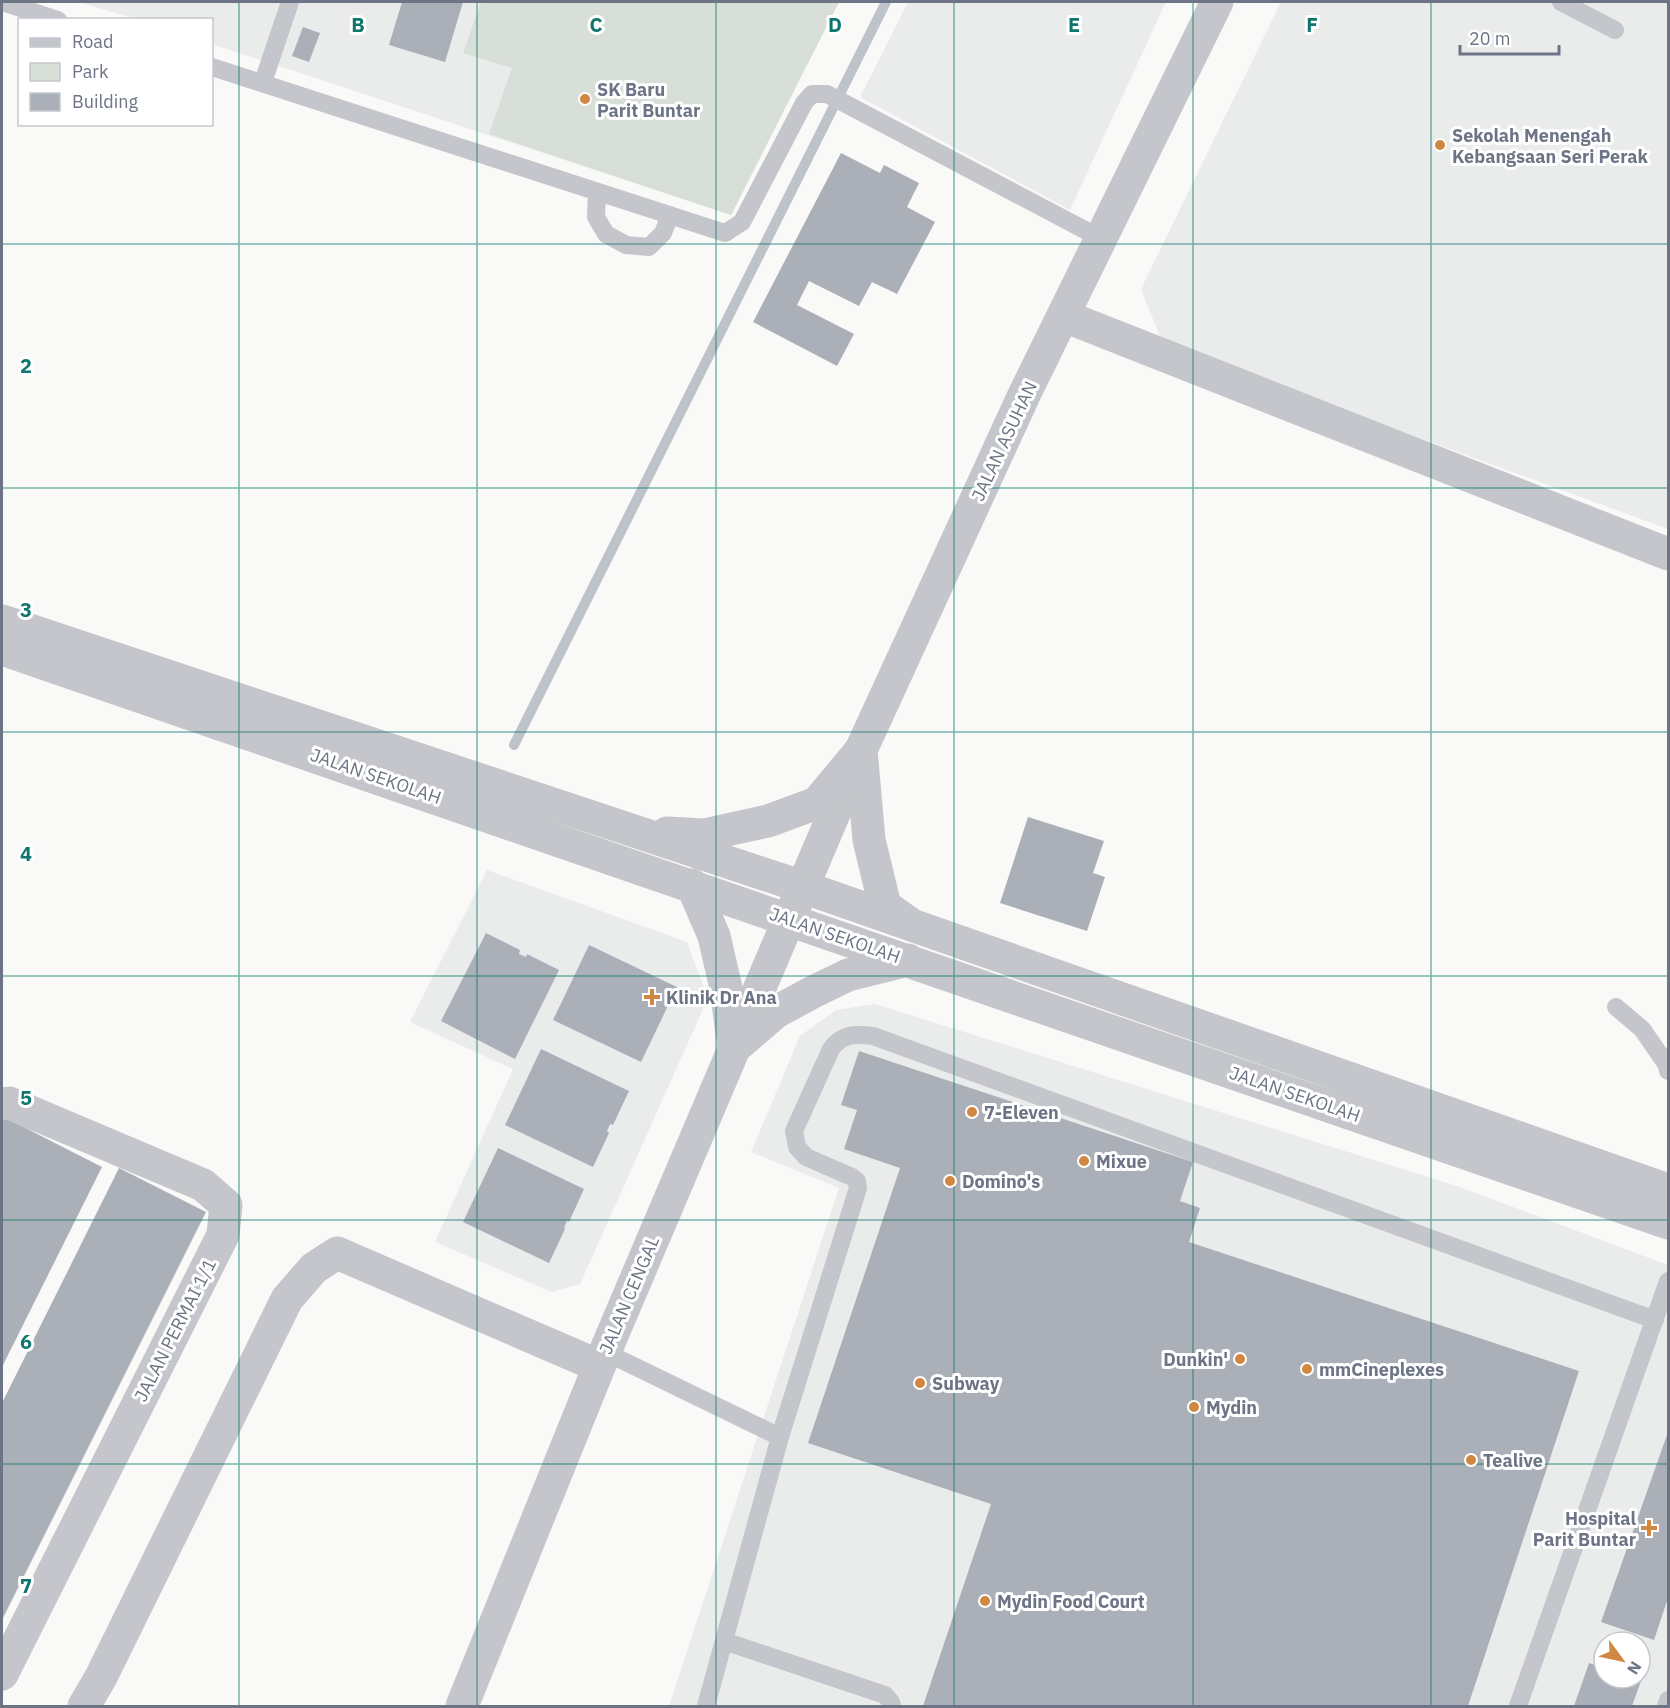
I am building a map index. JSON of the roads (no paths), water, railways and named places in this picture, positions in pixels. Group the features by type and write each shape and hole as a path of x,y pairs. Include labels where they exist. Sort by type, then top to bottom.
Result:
{"street":[{"name":"JALAN ASUHAN","path":"803,887 861,750 1024,395 1217,2"},
{"path":"1064,316 1668,554"},
{"name":"JALAN SEKOLAH","path":"2,621 803,887 1668,1190"},
{"name":"JALAN SEKOLAH","path":"2,649 1668,1223"},
{"path":"630,830 704,835 768,821 817,803 861,750"},
{"path":"861,750 869,840 885,906 915,926"},
{"path":"692,885 714,936 726,988 734,1048"},
{"name":"JALAN CENGAL","path":"462,1707 602,1359 803,887"},
{"path":"734,1048 776,1012 813,992 848,975 908,960"},
{"name":"JALAN PERMAI 1/1","path":"2,1104 9,1103 203,1185 226,1206 223,1235 2,1674"},
{"path":"84,1707 101,1677 287,1299 314,1268 337,1253 602,1359"}],"lane":[{"path":"2,2 52,18"},
{"path":"262,82 290,2"},
{"path":"1561,2 1616,30"},
{"path":"213,67 725,233 742,222 804,103 812,94 835,98 1100,238"},
{"path":"597,192 596,217 606,234 626,245 649,247 663,233 670,215"},
{"path":"1616,1007 1642,1029 1667,1065 1668,1071"},
{"path":"706,1707 780,1437 858,1188 857,1181 852,1177 806,1157 796,1147 794,1131 831,1048 838,1039 856,1034 873,1036 1655,1320"},
{"path":"1518,1707 1668,1281"},
{"path":"602,1359 780,1437"},
{"path":"724,1641 885,1695 892,1707"},
{"path":"1666,1707 1668,1700"}],"waterway":[{"path":"514,745 886,2"}],"place":[{"name":"SK Baru Parit Buntar","path":"585,99"},
{"name":"Sekolah Menengah Kebangsaan Seri Perak","path":"1440,145"},
{"name":"Klinik Dr Ana","path":"652,997"},
{"name":"7-Eleven","path":"972,1112"},
{"name":"Mixue","path":"1084,1161"},
{"name":"Domino's","path":"950,1181"},
{"name":"Dunkin'","path":"1240,1359"},
{"name":"mmCineplexes","path":"1307,1369"},
{"name":"Subway","path":"920,1383"},
{"name":"Mydin","path":"1194,1407"},
{"name":"Tealive","path":"1471,1460"},
{"name":"Hospital Parit Buntar","path":"1649,1528"},
{"name":"Mydin Food Court","path":"985,1601"}]}
